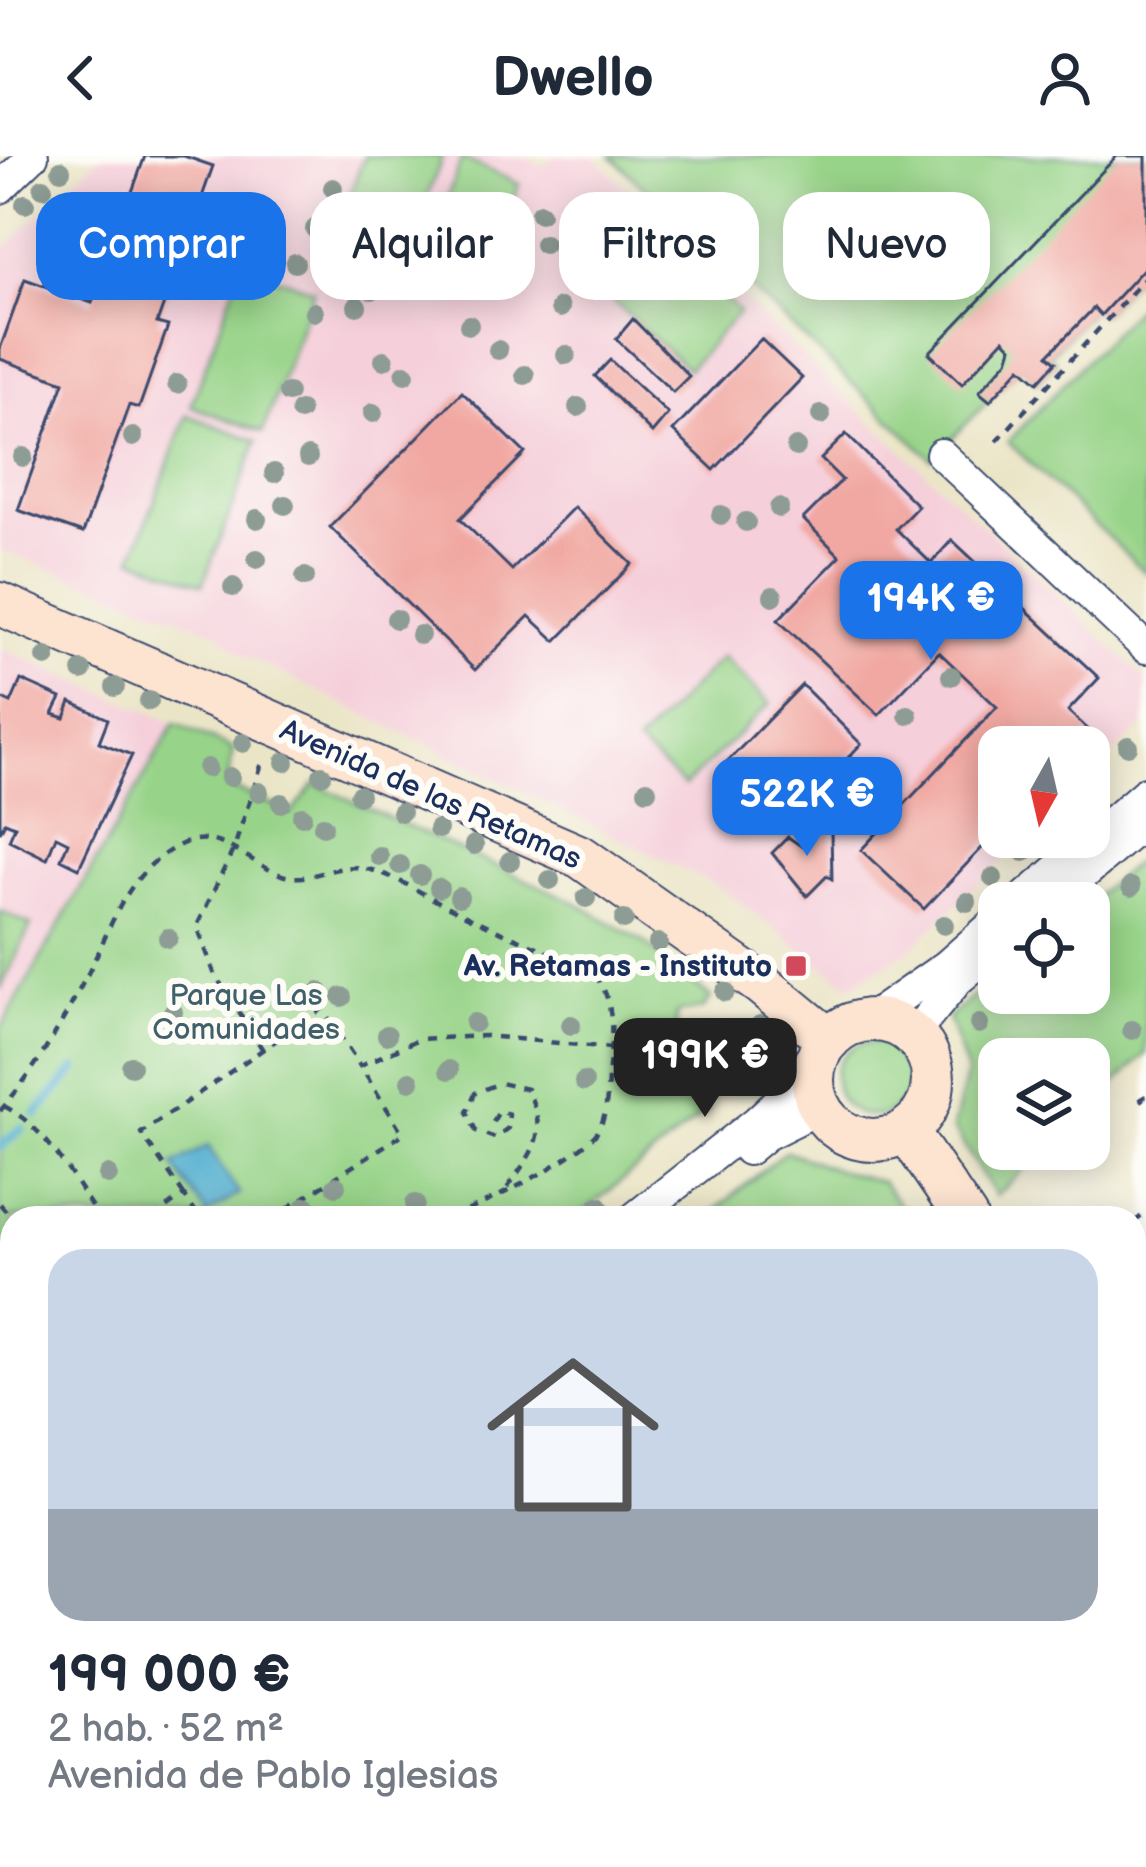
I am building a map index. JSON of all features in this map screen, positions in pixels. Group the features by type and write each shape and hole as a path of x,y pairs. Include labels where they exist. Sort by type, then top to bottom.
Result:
{"street":[{"path":"0,188 30,157"},
{"path":"941,454 1146,648"},
{"name":"Avenida de las Retamas","path":"0,604 580,857 761,984 817,1059"},
{"path":"1042,882 1146,792"},
{"path":"1075,882 1146,821"},
{"path":"679,1206 766,1135 840,1030 867,1021 978,937"},
{"path":"913,1035 958,980 978,963"},
{"path":"817,1059 832,1124 868,1140 906,1130 929,1102 932,1066 913,1035 884,1021 867,1021"},
{"path":"649,1206 757,1121 817,1059"},
{"path":"906,1130 958,1206"}],"path":[{"path":"997,441 1146,277"},
{"path":"263,1050 215,975 197,926 234,848 275,724"},
{"path":"91,1206 39,1132 23,1116 2,1108 63,1020 127,891 178,846 197,839 234,848 284,877 361,867 596,976 610,1000 604,1115 597,1133 570,1155 476,1206"},
{"path":"191,1206 141,1132 322,1009 403,1134 294,1206"},
{"path":"360,1066 419,1039 486,1036 817,1059"},
{"path":"493,1122 499,1111 509,1114 508,1128 495,1138 476,1131 466,1112 475,1094 500,1083 527,1089 538,1113 539,1136 502,1194"},
{"path":"1146,1096 1141,1099 1146,1105"},
{"path":"169,1206 184,1195"}],"shaded area":[{"path":"99,156 520,156 543,166 554,156 593,156 631,192 559,192 559,300 743,300 1146,679 1146,723 1110,758 1110,726 978,726 978,858 1005,858 909,950 850,986 719,887 238,652 218,632 0,550 0,253 36,218 36,300 286,300 286,192 62,192"},
{"path":"0,648 175,723 0,1030"}],"green space":[{"path":"364,156 443,156 429,192 351,192"},
{"path":"611,156 1146,156 1146,266 1101,315 1094,308 1049,355 1056,362 1038,382 1021,367 932,459 759,296 759,192 649,192"},
{"path":"462,158 519,184 516,192 449,192"},
{"path":"286,280 310,289 310,300 263,432 191,406 229,300 286,300"},
{"path":"1146,298 1146,573 1008,442"},
{"path":"612,300 726,300 739,312 688,369"},
{"path":"187,415 257,441 203,584 133,558"},
{"path":"722,657 770,704 684,786 637,744"},
{"name":"Parque Las Comunidades","path":"175,723 233,749 227,786 292,813 315,784 577,903 645,943 711,998 702,1009 676,1013 679,1086 708,1110 591,1206 0,1206 0,1030"},
{"path":"1146,854 1146,1054 1110,1088 1110,1038 978,1038 978,1168 953,1128 967,1073 948,1018 978,993 978,1014 1110,1014 1110,884"},
{"path":"0,911 31,925 0,990"},
{"path":"872,1042 898,1053 909,1079 898,1105 872,1116 846,1105 835,1079 846,1053"},
{"path":"786,1151 882,1182 900,1206 720,1206"},
{"path":"980,1170 1023,1170 996,1196"}],"water":[{"path":"208,1146 239,1194 220,1206 201,1206 173,1165"}],"building":[{"path":"145,156 184,156 213,166 204,192 132,192"},
{"path":"1117,156 1146,156 1146,266 1101,315 1094,308 1048,355 1056,362 1038,382 1021,367 990,401 979,392 1008,360 1012,347 1004,339 962,384 929,353 980,300 990,300 990,289"},
{"path":"25,279 36,283 36,300 165,300 157,323 168,326 139,408 129,405 83,533 18,510 64,382 0,359 0,349"},
{"path":"633,319 689,376 673,392 616,339"},
{"path":"761,339 802,378 714,470 673,431"},
{"path":"610,360 668,414 652,433 595,376"},
{"path":"462,392 525,453 460,519 512,570 574,507 632,564 556,641 529,616 475,670 330,527"},
{"path":"846,434 918,506 896,529 931,563 952,540 1099,678 1068,711 1084,726 979,726 997,707 939,652 879,715 778,620 840,556 803,519 842,480 821,459"},
{"path":"21,680 61,698 53,714 65,718 71,702 108,719 99,742 132,755 79,868 61,859 68,842 56,836 47,859 9,840 15,826 5,822 0,832 0,698 11,703"},
{"path":"802,685 861,744 778,831 718,771"},
{"path":"978,727 978,852 924,909 861,850"},
{"path":"802,829 831,831 832,879 827,876 807,896 772,853 788,837 801,846"}],"waterway":[{"path":"36,1114 76,1069"},
{"path":"0,1147 22,1128"}],"place":[{"name":"Av. Retamas - Instituto","path":"796,966"}]}
